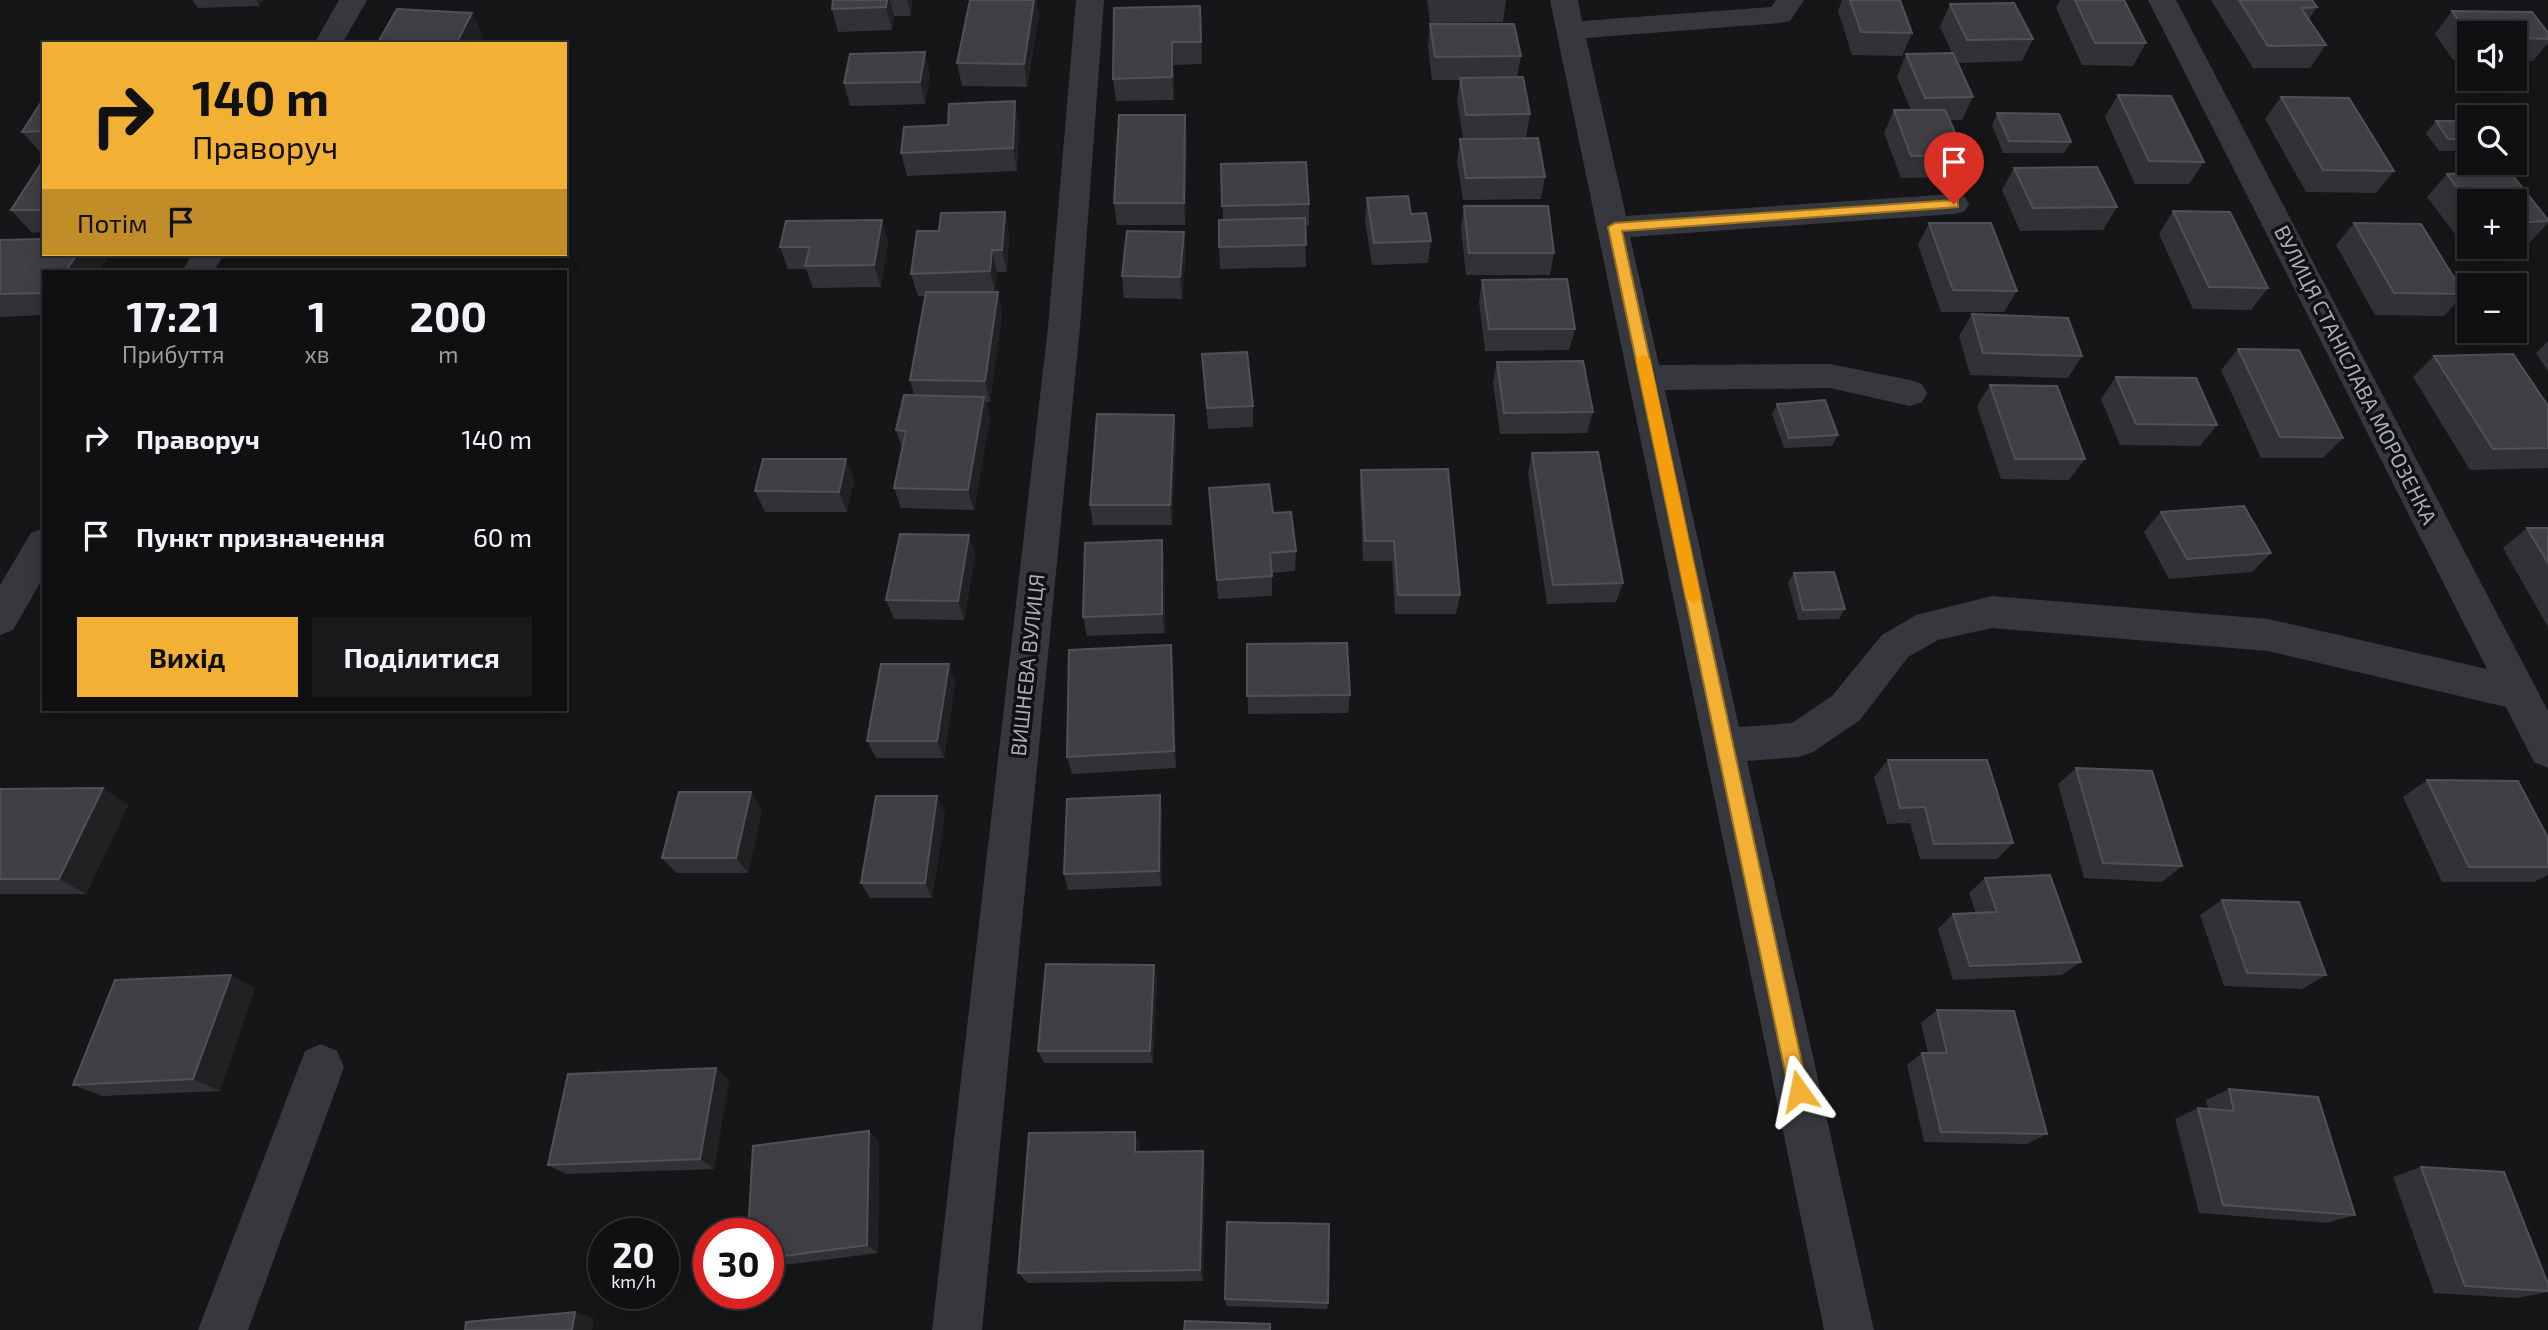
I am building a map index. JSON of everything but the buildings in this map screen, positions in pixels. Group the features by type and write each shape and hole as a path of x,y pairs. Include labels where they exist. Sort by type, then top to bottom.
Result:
{"street":[{"path":"329,42 353,0"},
{"name":"ВИШНЕВА ВУЛИЦЯ","path":"957,1330 1064,327 1090,0"},
{"path":"1790,0 1780,15 1568,15 1849,1330"},
{"name":"ВУЛИЦЯ СТАНІСЛАВА МОРОЗЕНКА","path":"2162,0 2548,750"},
{"path":"1615,227 1954,204"},
{"path":"1647,377 1830,376 1910,393"},
{"path":"0,619 42,546"},
{"path":"1725,745 1800,740 1846,708 1895,646 1929,626 1992,612 2268,635 2518,693"},
{"path":"223,1330 321,1067"}],"slow traffic":[{"path":"1643,359 1694,598"}],"route":[{"path":"1799,1091 1615,227 1954,204"}]}
